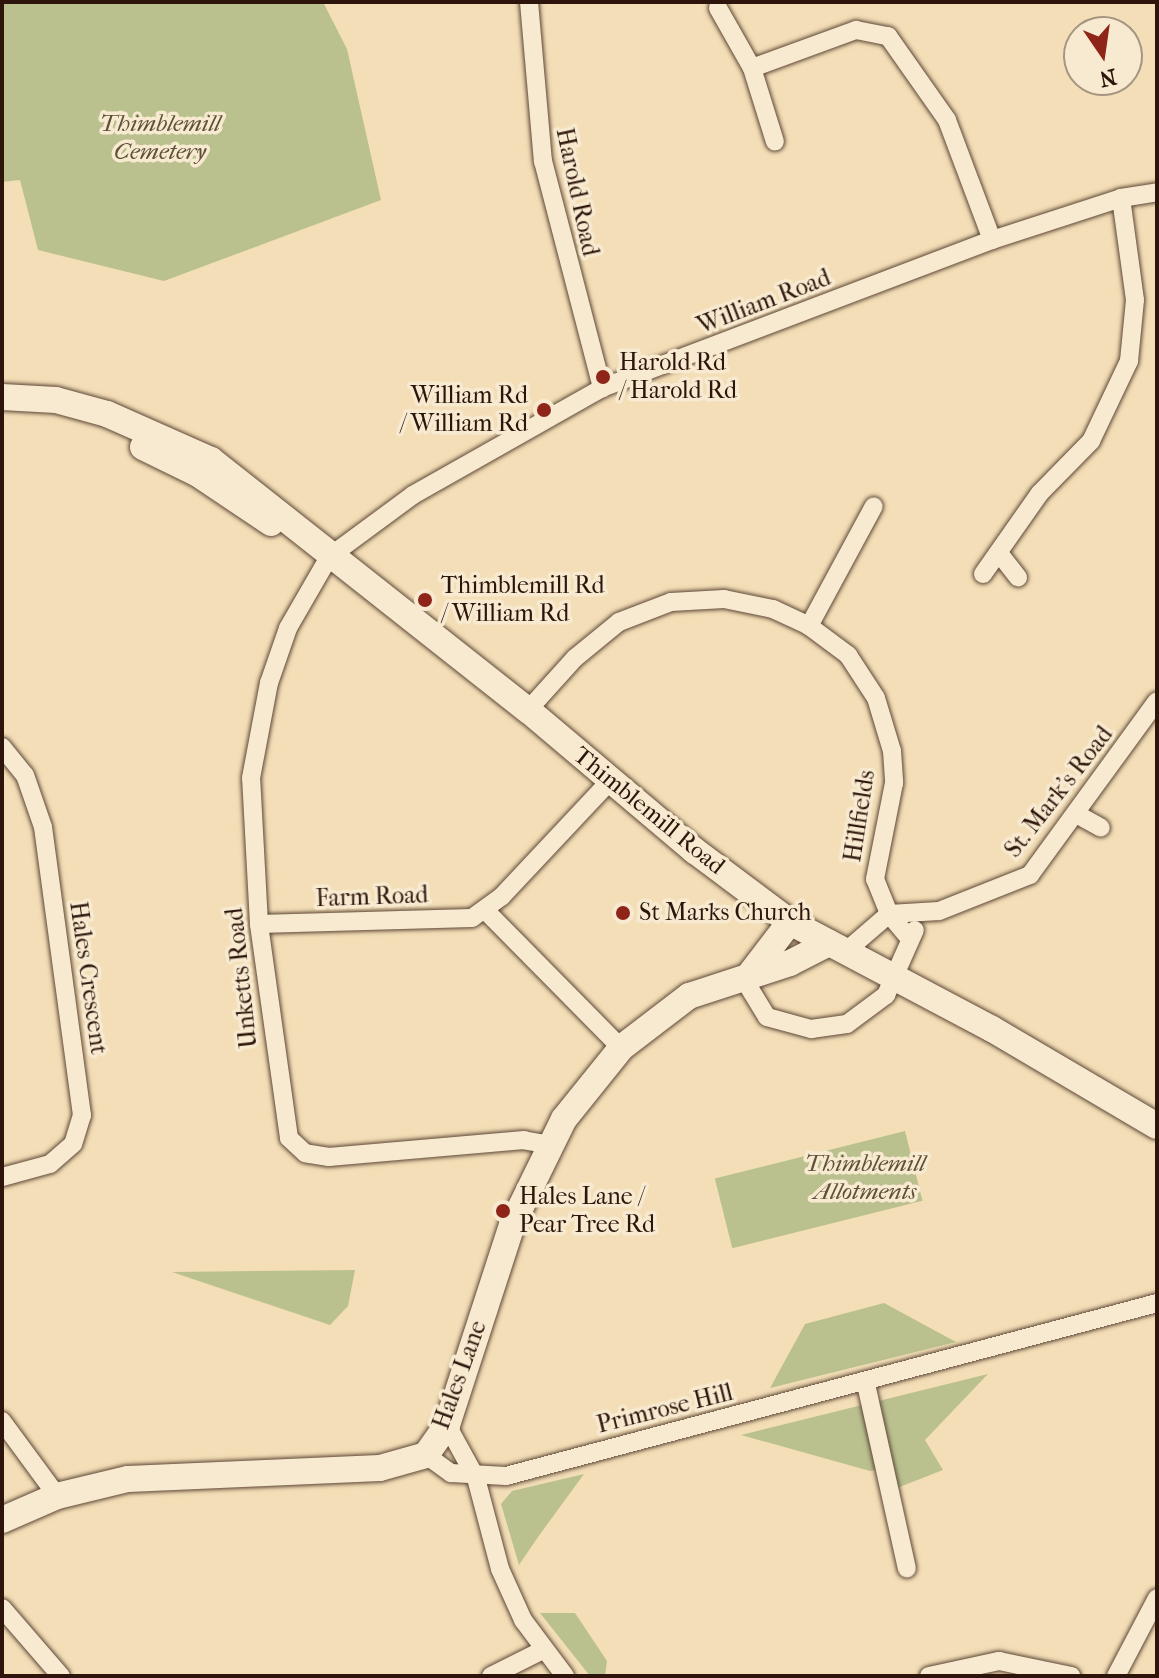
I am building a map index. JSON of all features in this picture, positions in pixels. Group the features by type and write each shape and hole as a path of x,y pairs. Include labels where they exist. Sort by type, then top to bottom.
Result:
{"main road":[{"name":"Thimblemill Road","path":"2,397 56,400 159,434 211,460 263,497 329,557 528,710 790,922 892,979 992,1029 1157,1126"},
{"name":"Thimblemill Road","path":"2,409 58,419 154,451 329,557"},
{"path":"746,975 790,922"},
{"name":"Hales Lane","path":"2,1520 57,1496 141,1478 380,1468 426,1455 447,1425 512,1225 564,1119 621,1048 689,996 837,947"}],"street":[{"name":"Harold Road","path":"529,2 543,161 602,388"},
{"path":"718,8 752,68 775,142"},
{"path":"752,68 856,30 888,36 947,120 992,240"},
{"name":"William Road","path":"329,557 413,495 602,388 992,240 1121,198 1157,192"},
{"path":"983,574 1040,493 1091,441 1129,361 1135,300 1121,198"},
{"path":"809,626 874,506"},
{"path":"999,553 1018,577"},
{"name":"Unketts Road","path":"329,557 288,628 258,727 251,778 259,924 279,1093 289,1138 305,1153 329,1157 524,1140 551,1145"},
{"name":"Hillfields","path":"528,710 575,658 619,622 671,602 724,599 773,609 809,626 848,655 876,698 892,751 890,813 875,879 889,914 909,938"},
{"name":"St. Mark's Road","path":"889,914 939,911 1030,875 1078,815 1157,701"},
{"name":"Hales Crescent","path":"2,747 25,775 43,827 82,1115 73,1144 50,1164 2,1177"},
{"path":"611,780 485,910 621,1048"},
{"path":"1078,815 1101,828"},
{"name":"Farm Road","path":"259,924 472,918 485,910"},
{"name":"St. Mark's Road","path":"746,975 767,1017 811,1029 847,1024 870,1011 886,995 909,938 939,911"},
{"path":"837,947 889,914"},
{"name":"Primrose Hill","path":"426,1455 451,1473 476,1478 506,1476 866,1384 1157,1303"},
{"path":"866,1384 907,1569"},
{"path":"2,1421 57,1496"},
{"path":"447,1425 476,1478 500,1569 543,1650 565,1676"},
{"path":"1116,1676 1157,1598"},
{"path":"2,1608 61,1676"},
{"path":"491,1676 543,1650"},
{"path":"929,1676 999,1661 1071,1676"}],"green space":[{"name":"Thimblemill Cemetery","path":"2,2 323,2 347,49 381,200 164,281 38,250 20,180 2,182"},
{"name":"Thimblemill Allotments","path":"905,1131 922,1201 732,1248 715,1178"},
{"path":"355,1270 348,1306 330,1325 172,1272"},
{"path":"884,1303 956,1342 770,1388 805,1324"},
{"path":"988,1374 925,1440 943,1470 897,1488 891,1467 870,1471 741,1435"},
{"path":"584,1474 519,1565 501,1504 512,1491"},
{"path":"540,1613 575,1613 607,1661 605,1676 590,1676"}],"place":[{"name":"Harold Rd / Harold Rd","path":"603,377"},
{"name":"William Rd / William Rd","path":"544,410"},
{"name":"Thimblemill Rd / William Rd","path":"425,600"},
{"name":"St Marks Church","path":"623,913"},
{"name":"Hales Lane / Pear Tree Rd","path":"503,1211"}]}
